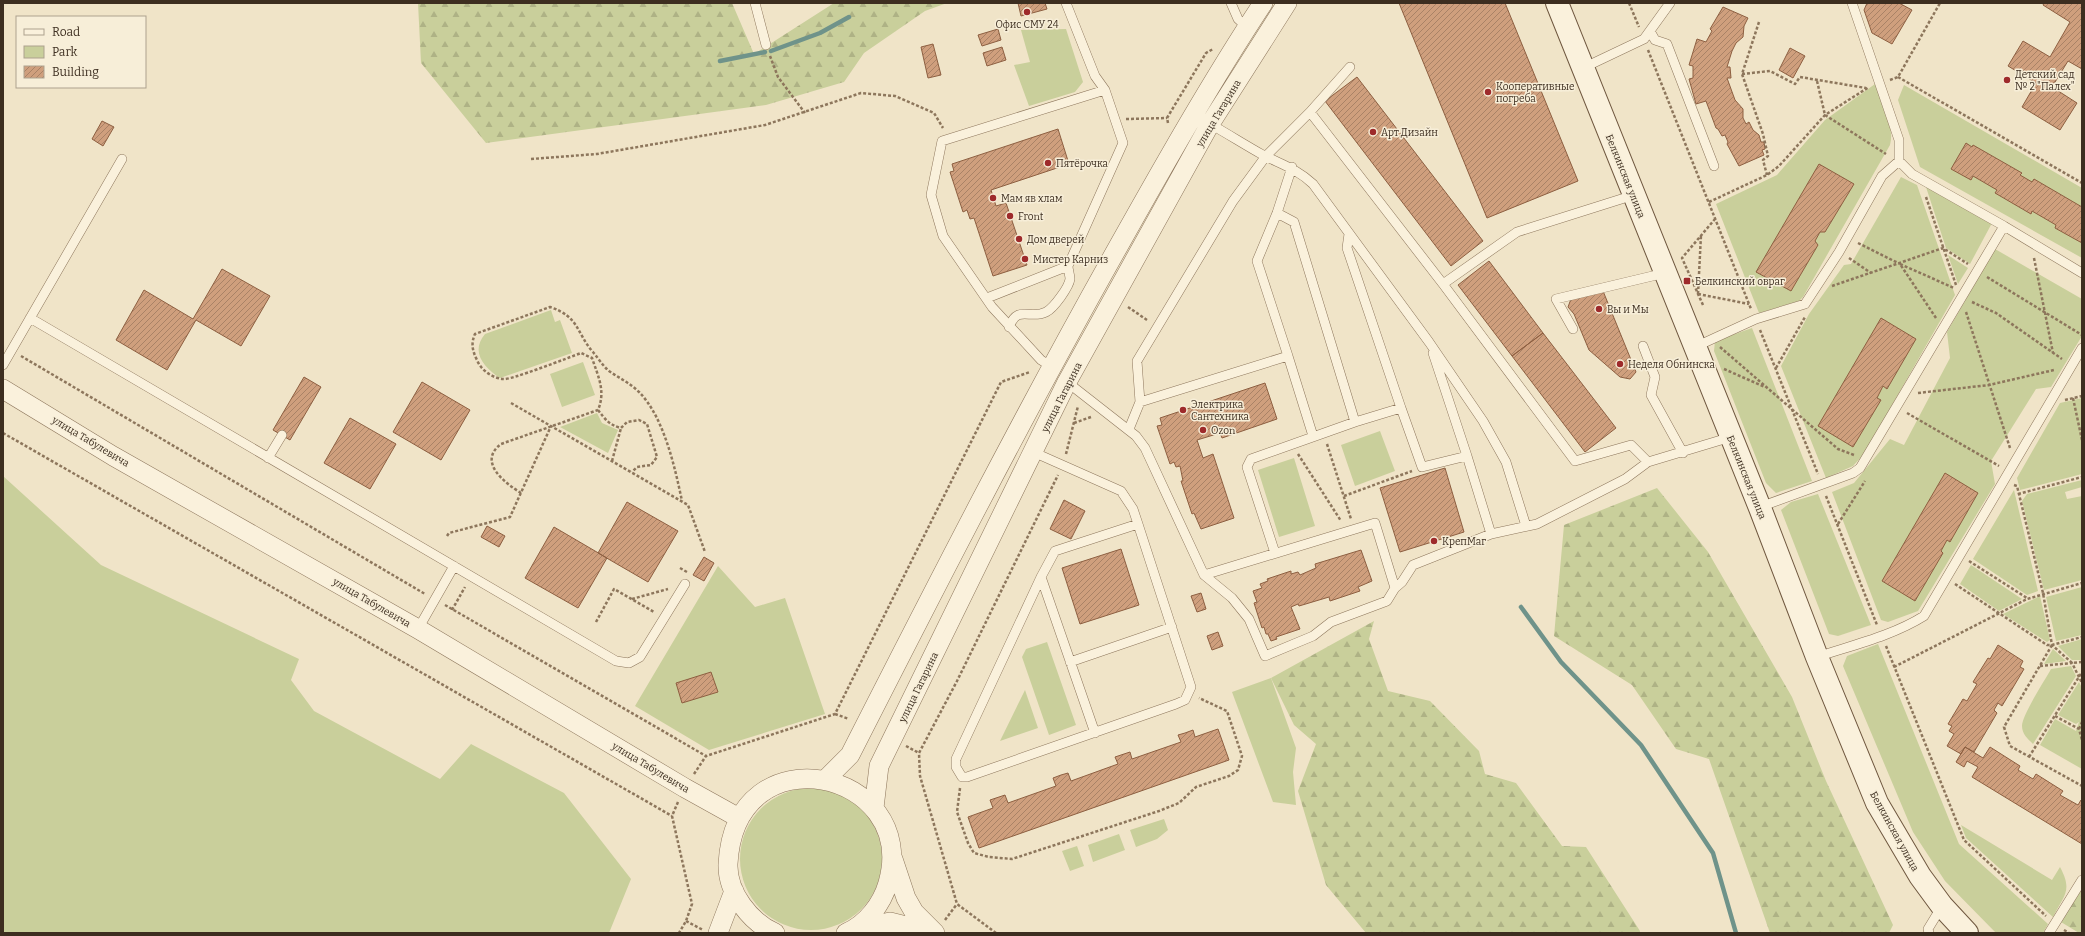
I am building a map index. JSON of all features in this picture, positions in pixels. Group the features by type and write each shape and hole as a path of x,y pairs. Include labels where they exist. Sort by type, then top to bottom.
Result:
{"main road":[{"name":"Белкинская улица","path":"1557,3 1760,508 1817,657 1877,803 1920,876 1942,906 1967,933"}],"street":[{"name":"улица Гагарина","path":"826,779 850,755 1017,430 1046,364 1219,71 1263,3"},
{"name":"улица Гагарина","path":"874,808 879,766 1067,382 1210,124 1287,3"},
{"name":"улица Табулевича","path":"3,389 113,456 418,629 685,788 739,818"},
{"path":"775,933 766,929 747,912 734,891 728,866 730,841 739,818 751,802 773,787 786,781 806,778 826,779 852,790 874,808 886,830 892,855 906,898 914,912 935,933"},
{"path":"848,932 865,921 877,907 886,891 891,873 892,855"},
{"path":"718,933 734,891"},
{"path":"848,932 890,922 935,933"}],"lane":[{"path":"755,3 766,45"},
{"path":"1009,327 1012,319 1017,315 1046,312 1058,302 1070,280 1068,266 1123,143 1105,90 1095,76 1066,3"},
{"path":"1231,3 1238,19 1248,27"},
{"path":"1583,68 1644,38 1670,3"},
{"path":"1852,3 1899,140 1899,161 1912,174 2082,272"},
{"path":"1650,31 1655,40 1666,44 1714,166"},
{"path":"1129,429 1140,402 1137,361 1233,201 1266,156 1310,112 1350,67"},
{"path":"1046,364 1009,327 992,307 943,236 931,195 942,141 1105,90"},
{"path":"1310,112 1443,284 1575,461 1631,445 1648,462"},
{"path":"1210,124 1266,156 1292,167 1313,184 1429,342 1483,420 1506,462 1526,526"},
{"path":"3,365 122,159"},
{"path":"1695,347 1756,319 1805,304 1839,252 1882,176 1899,161"},
{"path":"1292,167 1257,261 1313,436"},
{"path":"1443,284 1516,232 1634,196"},
{"path":"1276,213 1294,222 1354,422"},
{"path":"1760,508 1853,474 1860,468 1904,395 1960,294 1977,270 2004,226"},
{"path":"1349,234 1347,248 1422,467 1468,456"},
{"path":"987,298 1068,266"},
{"path":"1573,329 1556,299 1665,273"},
{"path":"30,318 268,458 621,662 632,662 640,657 685,584"},
{"path":"1429,342 1468,456 1491,534"},
{"path":"1643,346 1655,377 1651,395 1683,453"},
{"path":"1817,657 1914,622 1924,616 2082,348"},
{"path":"1140,402 1288,356"},
{"path":"1067,382 1129,429 1145,448 1204,575 1232,598 1249,619 1265,656 1313,636 1332,622 1386,601 1395,588 1402,582 1413,565 1491,534 1537,524 1625,479 1648,462 1683,453 1731,437"},
{"path":"1275,553 1247,467 1251,459 1354,422 1401,408"},
{"path":"268,458 282,435"},
{"path":"1033,452 1121,491 1133,509 1138,524 1172,626 1191,687 1185,700 1176,704 967,777 962,777 956,767 956,759 1041,577 1056,551 1138,524"},
{"path":"1204,575 1375,522 1395,588"},
{"path":"418,629 454,566"},
{"path":"1041,577 1095,733"},
{"path":"1070,662 1172,626"},
{"path":"2049,933 2082,880"},
{"path":"1929,933 1928,929 1942,906"}],"path":[{"path":"1940,3 1898,77 2082,183"},
{"path":"1759,22 1742,74 1765,141 1768,156 1763,160 1767,174"},
{"path":"766,45 778,77 805,113"},
{"path":"1742,74 1770,71 1795,84 1800,77 1866,88"},
{"path":"1817,81 1825,115 1899,161"},
{"path":"1709,202 1767,174 1780,166 1825,115 1866,88 1875,84"},
{"path":"531,159 597,154 765,125 805,113 861,93 895,96 934,113 949,139"},
{"path":"1115,119 1167,118"},
{"path":"1882,160 1888,149"},
{"path":"1703,305 1682,258 1715,219"},
{"path":"1698,294 1701,235"},
{"path":"1853,241 1996,313 2072,366"},
{"path":"2031,242 2053,354"},
{"path":"1831,286 1900,264 1943,248 2082,336"},
{"path":"1839,252 1872,273"},
{"path":"1900,264 1939,323"},
{"path":"1698,294 1750,304"},
{"path":"521,493 503,482 495,470 492,459 495,448 501,444 598,410 602,400 602,386 592,358 581,353 504,380 490,375 479,364 473,353 471,342 475,334 550,308 559,310 577,325 596,356 608,370 627,382 640,393 653,412 666,442 677,475 682,502"},
{"path":"1717,345 1838,449 1852,456 1858,455"},
{"path":"12,350 452,610 706,756"},
{"path":"592,358 596,356"},
{"path":"679,933 692,904 672,816 685,788 706,756 835,714 1001,382 1034,371 1046,364"},
{"path":"1904,395 1990,385 2072,366"},
{"path":"1722,368 1769,389"},
{"path":"2073,398 2082,440"},
{"path":"511,402 688,505 705,552"},
{"path":"1897,406 2009,472"},
{"path":"598,410 606,422 621,428"},
{"path":"612,461 621,428 627,422 639,420 647,424 655,448 656,457 651,465 637,467 632,472"},
{"path":"447,536 449,533 510,517 552,426"},
{"path":"3,433 672,816"},
{"path":"1323,433 1344,496 1351,530"},
{"path":"1291,444 1351,530"},
{"path":"1344,496 1422,467"},
{"path":"2082,477 2018,494 2043,593 2052,645 2072,663 2082,683"},
{"path":"1960,556 2027,599"},
{"path":"1947,578 2047,645 2082,637"},
{"path":"1894,667 2027,599 2043,593 2082,583"},
{"path":"596,622 614,589 665,618"},
{"path":"632,599 668,589"},
{"path":"452,610 457,602"},
{"path":"2052,645 2004,727 2010,746 2082,786"},
{"path":"2040,666 2082,662"},
{"path":"2029,757 2082,672"},
{"path":"962,777 957,812 959,818 968,843 974,853 989,857 1012,859 1159,811 1179,803 1196,788 1229,776 1238,770 1242,756 1227,711 1189,694"},
{"path":"2055,716 2079,729"},
{"path":"2082,722 2079,729 2082,740"},
{"path":"686,920 708,933"}],"green space":[{"path":"418,3 732,3 754,54 834,3 947,3 925,11 864,53 844,82 766,105 486,143 421,63"},
{"path":"1066,29 1083,82 1075,92 1029,106 1014,65 1030,62 1021,30"},
{"path":"1875,84 1884,106 1891,130 1890,145 1803,297 1799,301 1759,313 1716,204 1777,175 1825,120"},
{"path":"1904,85 2082,188 2082,258 1920,167 1898,100"},
{"path":"1901,177 1917,185 1955,295 1864,454 1853,466 1826,478 1781,366 1809,314 1844,265 1851,264"},
{"path":"1925,184 1992,223 1970,264 1946,248"},
{"path":"1995,249 2082,299 2082,336 2051,387 2036,389 1991,461 1995,484 1918,611 1888,622 1881,620 1832,492 1854,483 1890,439 1904,445 1950,358 1947,332"},
{"path":"1948,255 1968,268 1958,284"},
{"path":"551,310 555,322 560,320 572,353 500,378 484,364 479,353 479,347 485,334"},
{"path":"1752,328 1812,481 1776,493 1766,483 1714,351 1715,341"},
{"path":"583,362 595,395 562,407 550,374"},
{"path":"2082,398 2082,474 2020,490 2017,478 2060,403"},
{"path":"597,413 602,423 618,430 608,453 560,427"},
{"path":"1380,431 1395,471 1355,486 1341,445"},
{"path":"1294,458 1315,526 1279,537 1258,470"},
{"path":"3,476 101,565 299,659 291,680 314,711 440,779 471,744 564,793 631,879 609,933 3,933"},
{"path":"2082,480 2082,487 2065,492 2067,499 2082,496 2082,580 2044,590 2022,501 2027,494"},
{"path":"1657,488 1708,552 1792,697 1826,781 1893,925 1889,933 1770,933 1709,759 1676,749 1632,685 1554,636 1564,525"},
{"path":"2014,490 2038,591 2027,595 1973,559"},
{"path":"1818,494 1871,625 1838,636 1829,634 1781,510 1791,502"},
{"path":"1971,565 2022,599 1999,611 1960,584"},
{"path":"718,566 755,607 785,598 825,714 709,750 635,706"},
{"path":"2082,587 2082,635 2056,641 2046,597"},
{"path":"2040,596 2050,640 2047,642 2003,614"},
{"path":"1374,621 1369,639 1388,691 1430,701 1479,751 1485,774 1516,783 1562,846 1586,847 1640,933 1366,933 1326,885 1298,791 1316,744 1294,725 1271,678"},
{"path":"2082,639 2082,660 2072,660 2058,646"},
{"path":"1047,642 1076,725 1049,735 1022,657 1026,649"},
{"path":"1878,644 1959,844 2048,924 2043,933 1996,933 1945,881 1913,832 1843,666 1847,656"},
{"path":"2053,649 2066,661 2044,664"},
{"path":"2071,666 2076,676 2033,744 2022,729 2026,714 2051,669"},
{"path":"1271,678 1296,748 1293,772 1296,805 1273,802 1232,692"},
{"path":"2079,682 2082,688 2082,769 2040,745 2055,719 2076,731 2079,722 2076,724 2058,715"},
{"path":"1025,690 1038,728 1000,741"},
{"path":"811,788 832,791 856,804 866,814 879,838 882,859 879,880 866,904 856,914 832,927 811,930 790,927 766,914 756,904 743,880 740,859 743,838 756,814 766,804 790,791"},
{"path":"1164,819 1168,830 1157,839 1136,847 1130,830"},
{"path":"1961,825 2052,880 2060,867 2066,882 2066,893 2053,917 1966,838"},
{"path":"1119,834 1125,850 1093,862 1088,845"},
{"path":"1077,846 1084,866 1070,871 1062,851"},
{"path":"2082,889 2082,933 2079,933 2061,922"}],"building":[{"name":"Офис СМУ 24","path":"1018,3 1045,3 1047,9 1021,16"},
{"name":"Кооперативные погреба","path":"1399,3 1505,3 1578,181 1487,218"},
{"path":"1867,3 1899,3 1912,10 1892,44 1872,33 1864,10"},
{"path":"2044,3 2082,3 2082,69 2068,61 2052,87 2077,103 2060,130 2022,107 2036,83 2008,66 2023,41 2050,57 2070,22 2043,5"},
{"path":"1723,7 1748,18 1744,26 1743,37 1736,43 1732,51 1727,67 1730,67 1731,78 1727,78 1735,100 1743,109 1743,118 1746,124 1749,122 1753,130 1759,135 1761,142 1764,142 1765,149 1762,150 1764,155 1739,166 1727,144 1728,142 1725,135 1722,136 1716,128 1706,101 1696,104 1689,79 1693,78 1693,66 1689,65 1697,39 1706,42 1712,31 1710,29"},
{"path":"998,29 1001,40 982,46 978,35"},
{"path":"933,44 941,75 928,78 921,47"},
{"path":"1002,47 1006,60 987,66 983,53"},
{"path":"1790,48 1805,56 1793,78 1779,70"},
{"path":"1357,77 1483,241 1451,266 1325,101"},
{"path":"102,121 114,127 103,146 92,139"},
{"path":"1058,129 1069,164 991,190 996,206 1006,203 1027,265 993,276 974,218 970,219 967,210 963,212 950,172 954,171 952,164"},
{"path":"1966,143 1972,147 1973,145 2022,173 2020,175 2032,182 2034,179 2082,207 2082,243 2055,228 2056,225 2032,211 2031,214 1995,193 1997,190 1973,176 1971,180 1951,169"},
{"path":"1819,164 1854,184 1825,232 1820,232 1815,241 1818,245 1791,291 1756,272"},
{"path":"1489,261 1543,333 1512,356 1458,285"},
{"path":"222,269 270,296 241,346 196,320 167,370 116,340 144,290 193,319"},
{"path":"1603,291 1636,372 1630,379 1620,377 1589,350 1574,314 1568,307 1571,299"},
{"path":"1881,318 1916,339 1887,389 1883,386 1877,398 1881,400 1853,447 1818,426"},
{"path":"1543,333 1616,428 1585,452 1512,356"},
{"path":"304,377 321,387 290,440 273,430"},
{"path":"422,382 470,410 441,460 393,432"},
{"path":"1265,383 1277,419 1222,438 1220,433 1197,440 1203,458 1213,454 1234,518 1201,529 1194,513 1192,514 1181,481 1183,481 1180,466 1176,467 1174,462 1170,464 1157,426 1162,425 1160,418"},
{"path":"350,418 396,444 370,489 324,463"},
{"path":"1445,468 1464,532 1400,552 1380,488"},
{"path":"1945,473 1978,493 1950,542 1947,540 1941,551 1943,553 1915,601 1882,581"},
{"path":"1064,500 1085,511 1071,539 1050,529"},
{"path":"627,502 678,531 648,582 598,553"},
{"path":"487,526 505,536 499,547 481,537"},
{"path":"554,527 607,558 578,608 525,578"},
{"path":"1121,549 1139,605 1080,624 1062,568"},
{"path":"1361,550 1372,581 1358,587 1360,591 1330,601 1329,597 1291,607 1300,629 1276,637 1277,639 1271,641 1268,634 1266,634 1264,627 1262,628 1254,603 1257,602 1253,591 1262,588 1260,584 1268,581 1267,579 1291,571 1291,574 1298,572 1300,575 1316,568 1315,564"},
{"path":"704,557 714,563 704,581 693,575"},
{"path":"1201,593 1206,609 1197,612 1191,596"},
{"path":"1218,632 1223,646 1212,650 1207,636"},
{"path":"1998,645 2023,661 2020,667 2024,669 2002,706 1998,703 1994,710 1997,713 1974,752 1965,747 1961,754 1947,746 1954,734 1949,731 1952,726 1948,724 1963,699 1967,701 1977,684 1973,682 1988,658 1990,659"},
{"path":"711,672 718,692 682,703 676,683"},
{"path":"1218,729 1229,760 979,848 968,817 993,808 990,800 1005,795 1008,803 1056,786 1053,778 1061,775 1068,773 1071,781 1118,764 1115,757 1130,752 1132,759 1181,742 1178,735 1193,730 1195,737"},
{"path":"1965,747 1983,758 1990,747 2020,766 2018,770 2033,779 2036,774 2063,791 2060,795 2078,805 2081,800 2082,844 1972,777 1978,767 1967,761 1964,767 1956,762"}],"waterway":[{"path":"771,51 820,33 849,17"},
{"path":"720,61 765,52"},
{"path":"1521,607 1561,662 1641,745 1713,853 1736,933"}],"place":[{"name":"Офис СМУ 24","path":"1027,12"},
{"name":"Детский сад № 2 \"Палех\"","path":"2007,80"},
{"name":"Кооперативные погреба","path":"1488,92"},
{"name":"Арт Дизайн","path":"1373,132"},
{"name":"Пятёрочка","path":"1048,163"},
{"name":"Мам яв хлам","path":"993,198"},
{"name":"Front","path":"1010,216"},
{"name":"Дом дверей","path":"1019,239"},
{"name":"Мистер Карниз","path":"1025,259"},
{"name":"Белкинский овраг","path":"1687,281"},
{"name":"Вы и Мы","path":"1599,309"},
{"name":"Неделя Обнинска","path":"1620,364"},
{"name":"Электрика Сантехника","path":"1183,410"},
{"name":"Ozon","path":"1203,430"},
{"name":"КрепМаг","path":"1434,541"}]}
